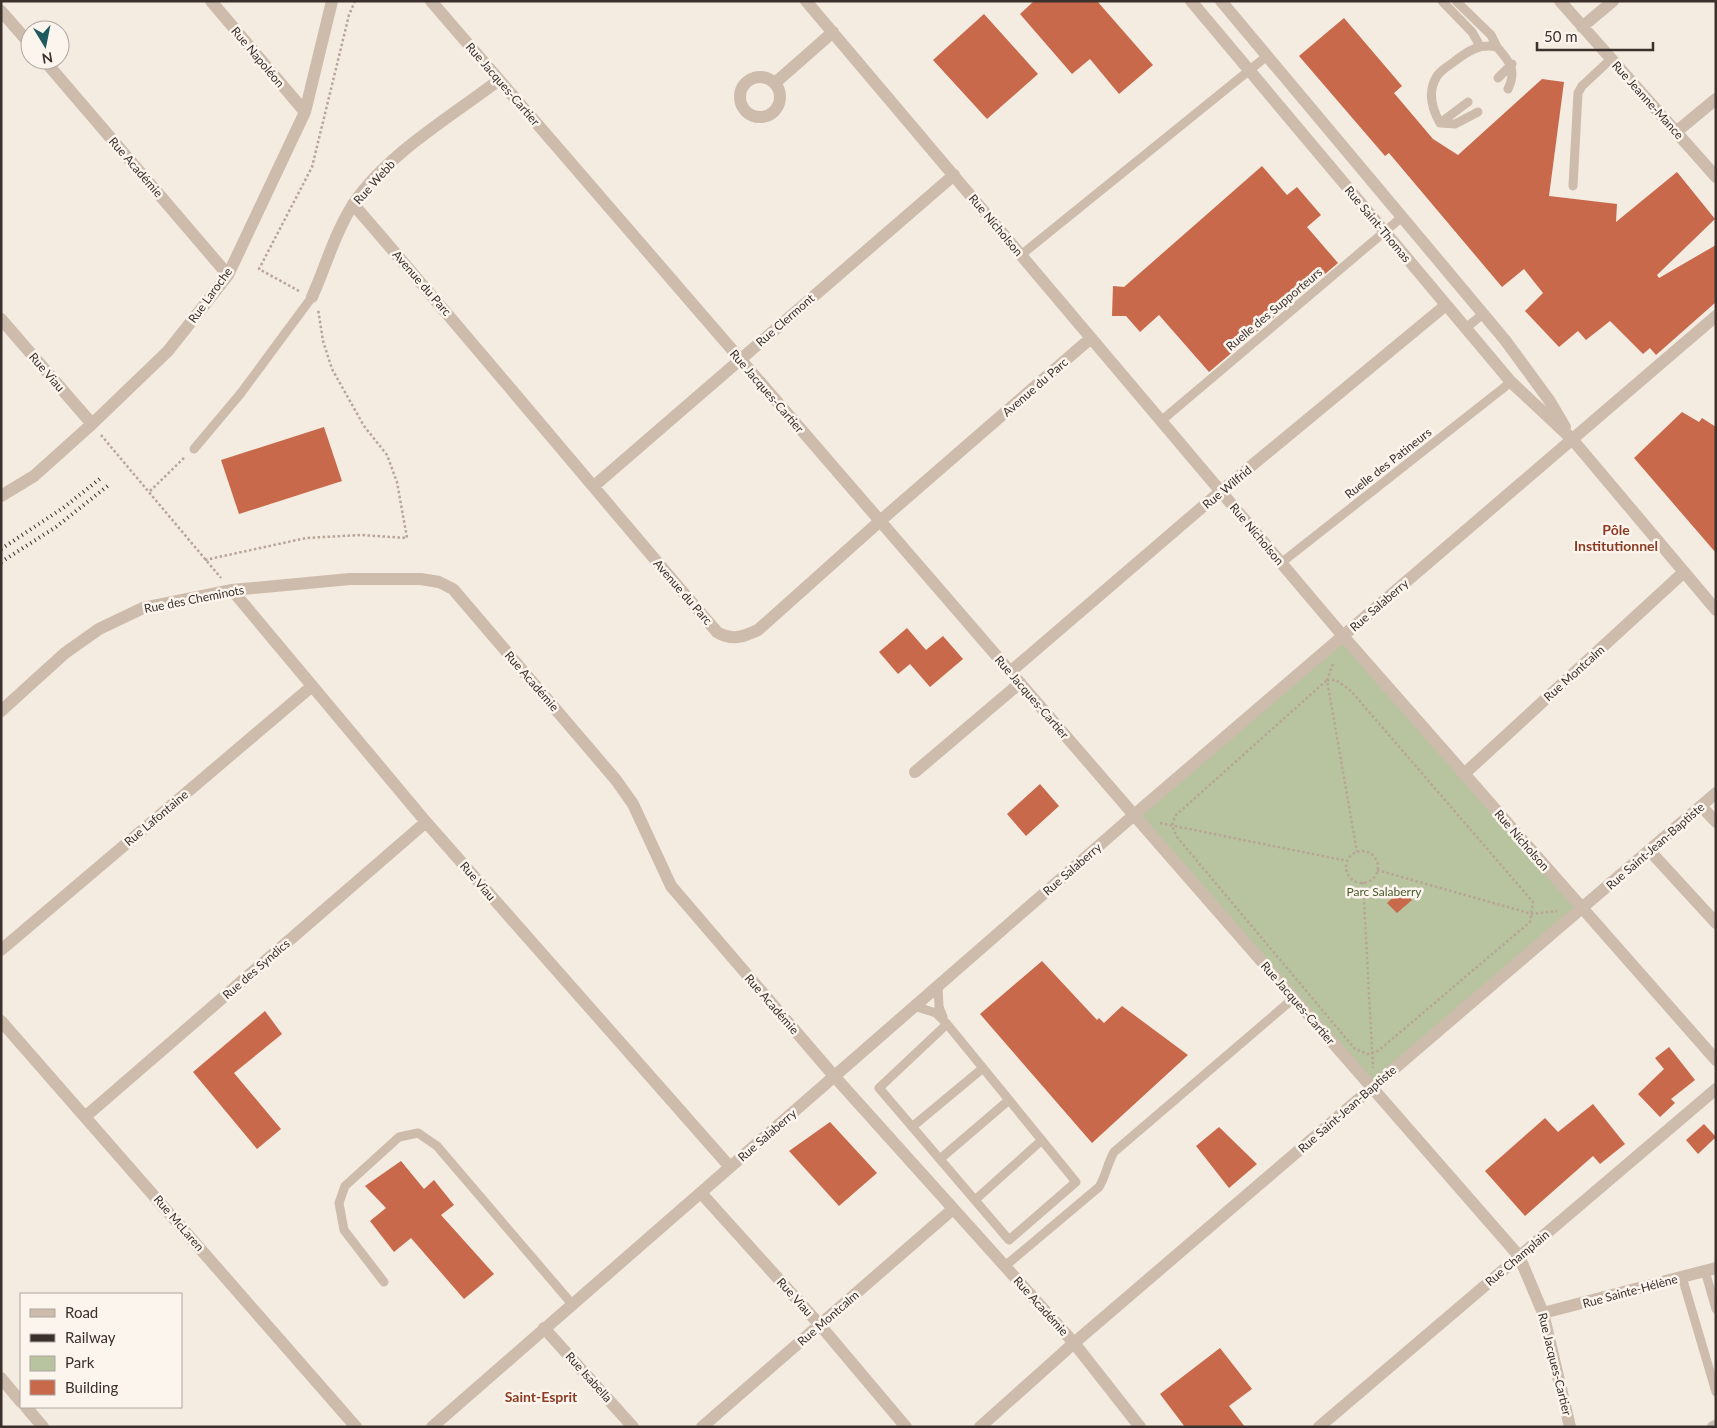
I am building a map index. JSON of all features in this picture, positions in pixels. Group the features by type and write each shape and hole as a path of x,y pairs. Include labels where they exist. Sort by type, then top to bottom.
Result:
{"street":[{"name":"Rue Napoléon","path":"211,1 305,112"},
{"name":"Rue Laroche","path":"1,496 34,476 92,424 168,351 228,274 305,112 332,1"},
{"name":"Rue Jacques-Cartier","path":"431,1 1134,815 1520,1256 1543,1313 1570,1427"},
{"name":"Rue Nicholson","path":"806,1 1343,636 1716,1060"},
{"name":"Rue Saint-Thomas","path":"1191,1 1446,305 1467,327 1511,382 1572,439 1716,610"},
{"name":"Rue Saint-Thomas","path":"1221,1 1484,314 1549,400 1572,439"},
{"name":"Rue Jeanne-Mance","path":"1560,1 1716,177"},
{"path":"1582,27 1613,1"},
{"path":"1,10 20,32"},
{"path":"775,83 833,32"},
{"name":"Rue Académie","path":"53,70 228,274"},
{"name":"Rue Webb","path":"312,297 335,239 353,204 389,163 499,80"},
{"path":"1676,132 1716,100"},
{"name":"Rue Clermont","path":"594,486 954,175"},
{"name":"Avenue du Parc","path":"353,204 717,632 727,638 744,637 758,630 880,521 1091,338"},
{"name":"Rue Wilfrid","path":"1010,672 1221,491 1446,305"},
{"name":"Rue Salaberry","path":"432,1427 1134,815 1716,316"},
{"name":"Rue Viau","path":"1,319 92,424"},
{"name":"Rue Montcalm","path":"1464,774 1684,572"},
{"name":"Rue des Cheminots","path":"1,711 65,653 99,629 143,608 232,590 350,579 421,579"},
{"name":"Rue Académie","path":"421,579 439,582 453,589 616,780 633,804 671,886 834,1076 1074,1343 1140,1427"},
{"name":"Rue Viau","path":"232,590 311,687 426,822 730,1167"},
{"path":"915,772 1020,683"},
{"name":"Rue Lafontaine","path":"1,950 311,687"},
{"name":"Rue Saint-Jean-Baptiste","path":"980,1427 1074,1343 1716,793"},
{"path":"1701,806 1716,822"},
{"name":"Rue des Syndics","path":"86,1116 426,822"},
{"path":"1649,850 1716,923"},
{"name":"Rue McLaren","path":"1,1021 356,1427"},
{"name":"Rue Champlain","path":"1319,1427 1716,1089"},
{"name":"Rue Viau","path":"700,1193 820,1325 906,1427"},
{"name":"Rue Montcalm","path":"702,1427 953,1209"},
{"name":"Rue Sainte-Hélène","path":"1543,1313 1710,1269"},
{"name":"Rue Isabella","path":"544,1328 633,1427"},
{"path":"1,1378 20,1401"},
{"path":"27,1408 43,1427"}],"lane":[{"path":"1442,1 1472,32 1480,46"},
{"path":"1456,1 1491,35 1512,64 1512,80 1508,89"},
{"path":"1440,124 1431,108 1433,87 1437,75 1467,52 1480,46 1498,47"},
{"path":"1021,254 1268,56"},
{"path":"1573,186 1578,92 1582,86 1611,60"},
{"path":"1498,78 1512,64"},
{"path":"1440,124 1468,102"},
{"path":"1440,124 1455,124 1478,112"},
{"name":"Ruelle des Supporteurs","path":"1161,421 1402,218"},
{"path":"194,448 241,393 312,297"},
{"path":"1467,327 1484,314"},
{"name":"Ruelle des Patineurs","path":"1281,563 1511,382"},
{"path":"938,986 938,1007 947,1024"},
{"path":"1005,1266 1099,1188 1106,1176 1108,1162 1114,1152 1294,998"},
{"path":"914,1006 936,1013 947,1024 1076,1182 1009,1240 879,1088 947,1024"},
{"path":"912,1127 983,1068"},
{"path":"940,1159 1009,1100"},
{"path":"384,1282 344,1230 339,1203 344,1186 399,1137 418,1133 437,1146 572,1304"},
{"path":"975,1200 1042,1140"},
{"path":"1710,1269 1716,1309"},
{"path":"1682,1277 1716,1392"}],"path":[{"path":"205,560 306,538 361,536 407,538 397,482 387,456 364,426 332,369 323,341 320,313 312,297 258,269 312,168 349,15 355,1"},
{"path":"92,424 232,590"},
{"path":"150,491 194,448"},
{"path":"1328,680 1336,680 1358,698 1533,902 1530,922 1378,1051 1368,1054 1355,1049 1177,837 1172,826 1175,816 1328,680 1334,663"},
{"path":"1328,680 1357,852"},
{"path":"1172,826 1347,861"},
{"path":"1347,861 1357,852"},
{"path":"1347,861 1349,876 1363,882 1372,879 1378,870 1377,861 1371,854 1357,852"},
{"path":"1378,870 1532,914"},
{"path":"1363,882 1373,1052"}],"green space":[{"name":"Parc Salaberry","path":"1343,636 1582,908 1372,1088 1134,815"}],"building":[{"path":"1034,1 1097,1 1153,65 1119,94 1090,59 1072,74 1020,14"},
{"path":"984,14 1038,74 987,119 933,60"},
{"path":"1344,18 1402,86 1394,93 1433,139 1458,155 1542,79 1564,82 1549,196 1617,204 1616,222 1677,172 1715,219 1657,275 1659,278 1716,245 1716,302 1656,355 1650,348 1643,354 1610,321 1586,340 1578,331 1559,347 1525,311 1543,293 1524,269 1502,287 1389,153 1385,156 1299,56"},
{"path":"1262,166 1287,195 1297,187 1321,215 1307,227 1338,263 1209,372 1159,315 1140,332 1126,316 1112,316 1113,286 1124,287"},
{"path":"1682,412 1699,422 1702,418 1716,427 1716,553 1634,458"},
{"path":"324,427 342,481 239,514 221,460"},
{"path":"907,628 926,650 943,636 963,659 930,687 910,664 898,674 879,652"},
{"path":"1040,784 1059,806 1026,836 1007,814"},
{"path":"1402,889 1412,900 1397,913 1387,903"},
{"path":"1042,961 1097,1020 1099,1018 1104,1023 1122,1006 1188,1055 1092,1143 980,1014"},
{"path":"265,1011 282,1034 234,1073 281,1129 257,1149 193,1072"},
{"path":"1669,1047 1695,1080 1671,1099 1675,1103 1660,1117 1638,1094 1664,1069 1655,1058"},
{"path":"1593,1104 1625,1144 1600,1164 1593,1156 1525,1216 1485,1171 1545,1118 1558,1132"},
{"path":"830,1122 877,1173 839,1206 789,1151"},
{"path":"1704,1124 1716,1137 1698,1154 1686,1140"},
{"path":"1219,1127 1257,1164 1229,1188 1196,1146"},
{"path":"401,1161 424,1189 434,1180 454,1205 441,1215 494,1274 464,1299 411,1238 394,1252 370,1221 386,1208 365,1186"},
{"path":"1220,1348 1252,1389 1229,1406 1245,1427 1185,1427 1160,1394"}],"railway":[{"path":"1,549 63,508 101,478"},
{"path":"1,562 56,527 110,484"}],"district":[{"name":"Pôle Institutionnel","path":"1616,538"},
{"name":"Saint-Esprit","path":"541,1396"}]}
